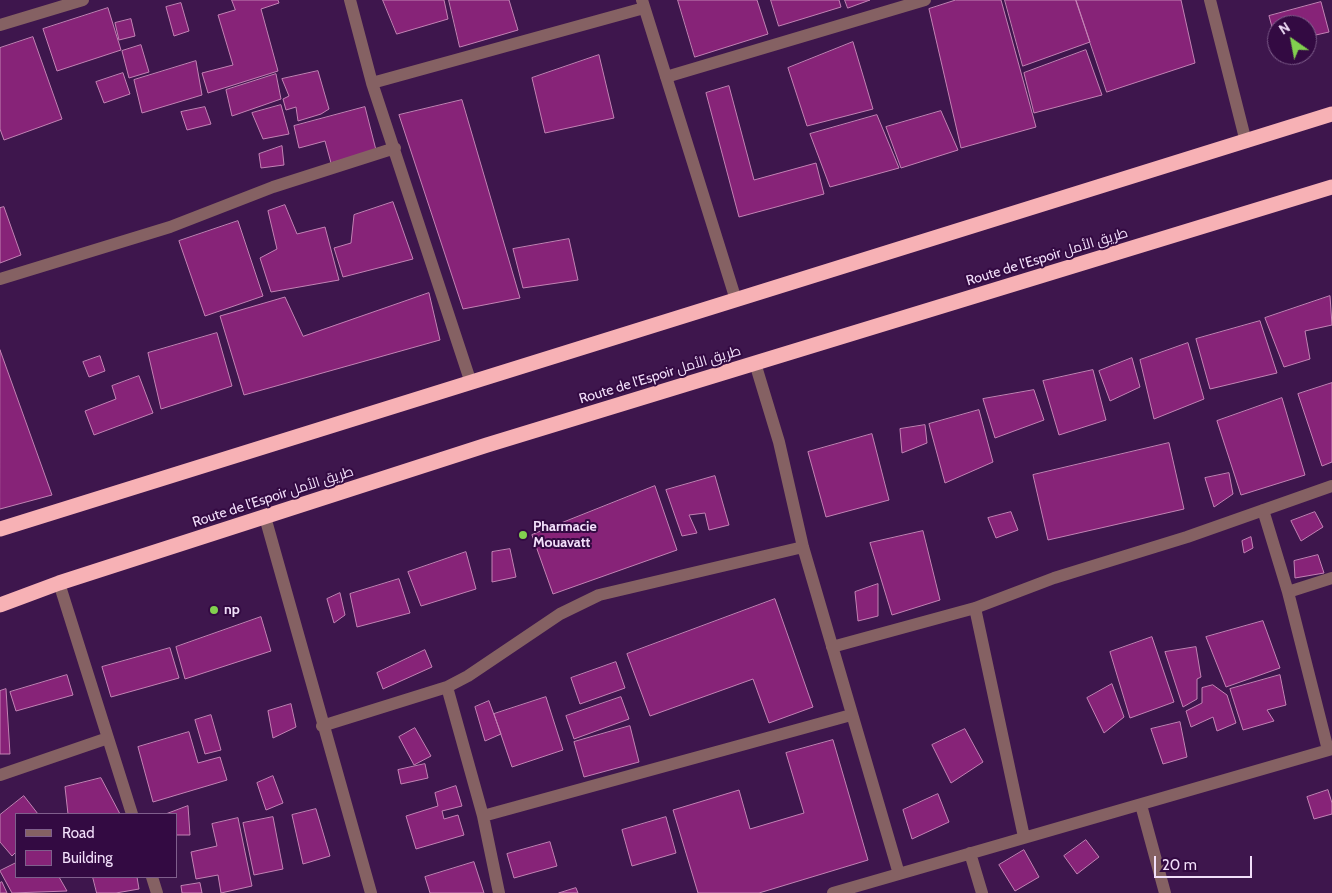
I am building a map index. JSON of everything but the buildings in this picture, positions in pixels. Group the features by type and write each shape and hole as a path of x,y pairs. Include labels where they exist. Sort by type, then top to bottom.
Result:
{"highway":[{"path":"0,529 1332,114"},
{"name":"Route de l’Espoir طريق الأمل","path":"0,605 59,582 487,445 1332,187"}],"street":[{"path":"0,26 83,0"},
{"path":"350,0 372,84 472,382"},
{"path":"666,77 925,0"},
{"path":"1210,0 1246,142"},
{"path":"372,84 643,4 736,300"},
{"path":"0,279 170,227 273,186 395,148"},
{"path":"755,363 779,442 803,547 899,874"},
{"path":"832,646 975,608 1054,578 1187,537 1332,486"},
{"path":"833,893 1330,750 1288,592 1262,510"},
{"path":"265,516 322,726 371,893"},
{"path":"322,726 447,687 468,676 560,614 599,595 803,547"},
{"path":"1288,592 1332,578"},
{"path":"59,582 132,813"},
{"path":"975,608 1024,837"},
{"path":"447,687 483,816 499,893"},
{"path":"483,816 851,715"},
{"path":"0,775 108,738"},
{"path":"1141,805 1165,893"},
{"path":"970,853 982,893"},
{"path":"152,878 157,893"}],"place":[{"name":"Pharmacie Mouavatt","path":"523,535"},
{"name":"np","path":"214,610"}]}
